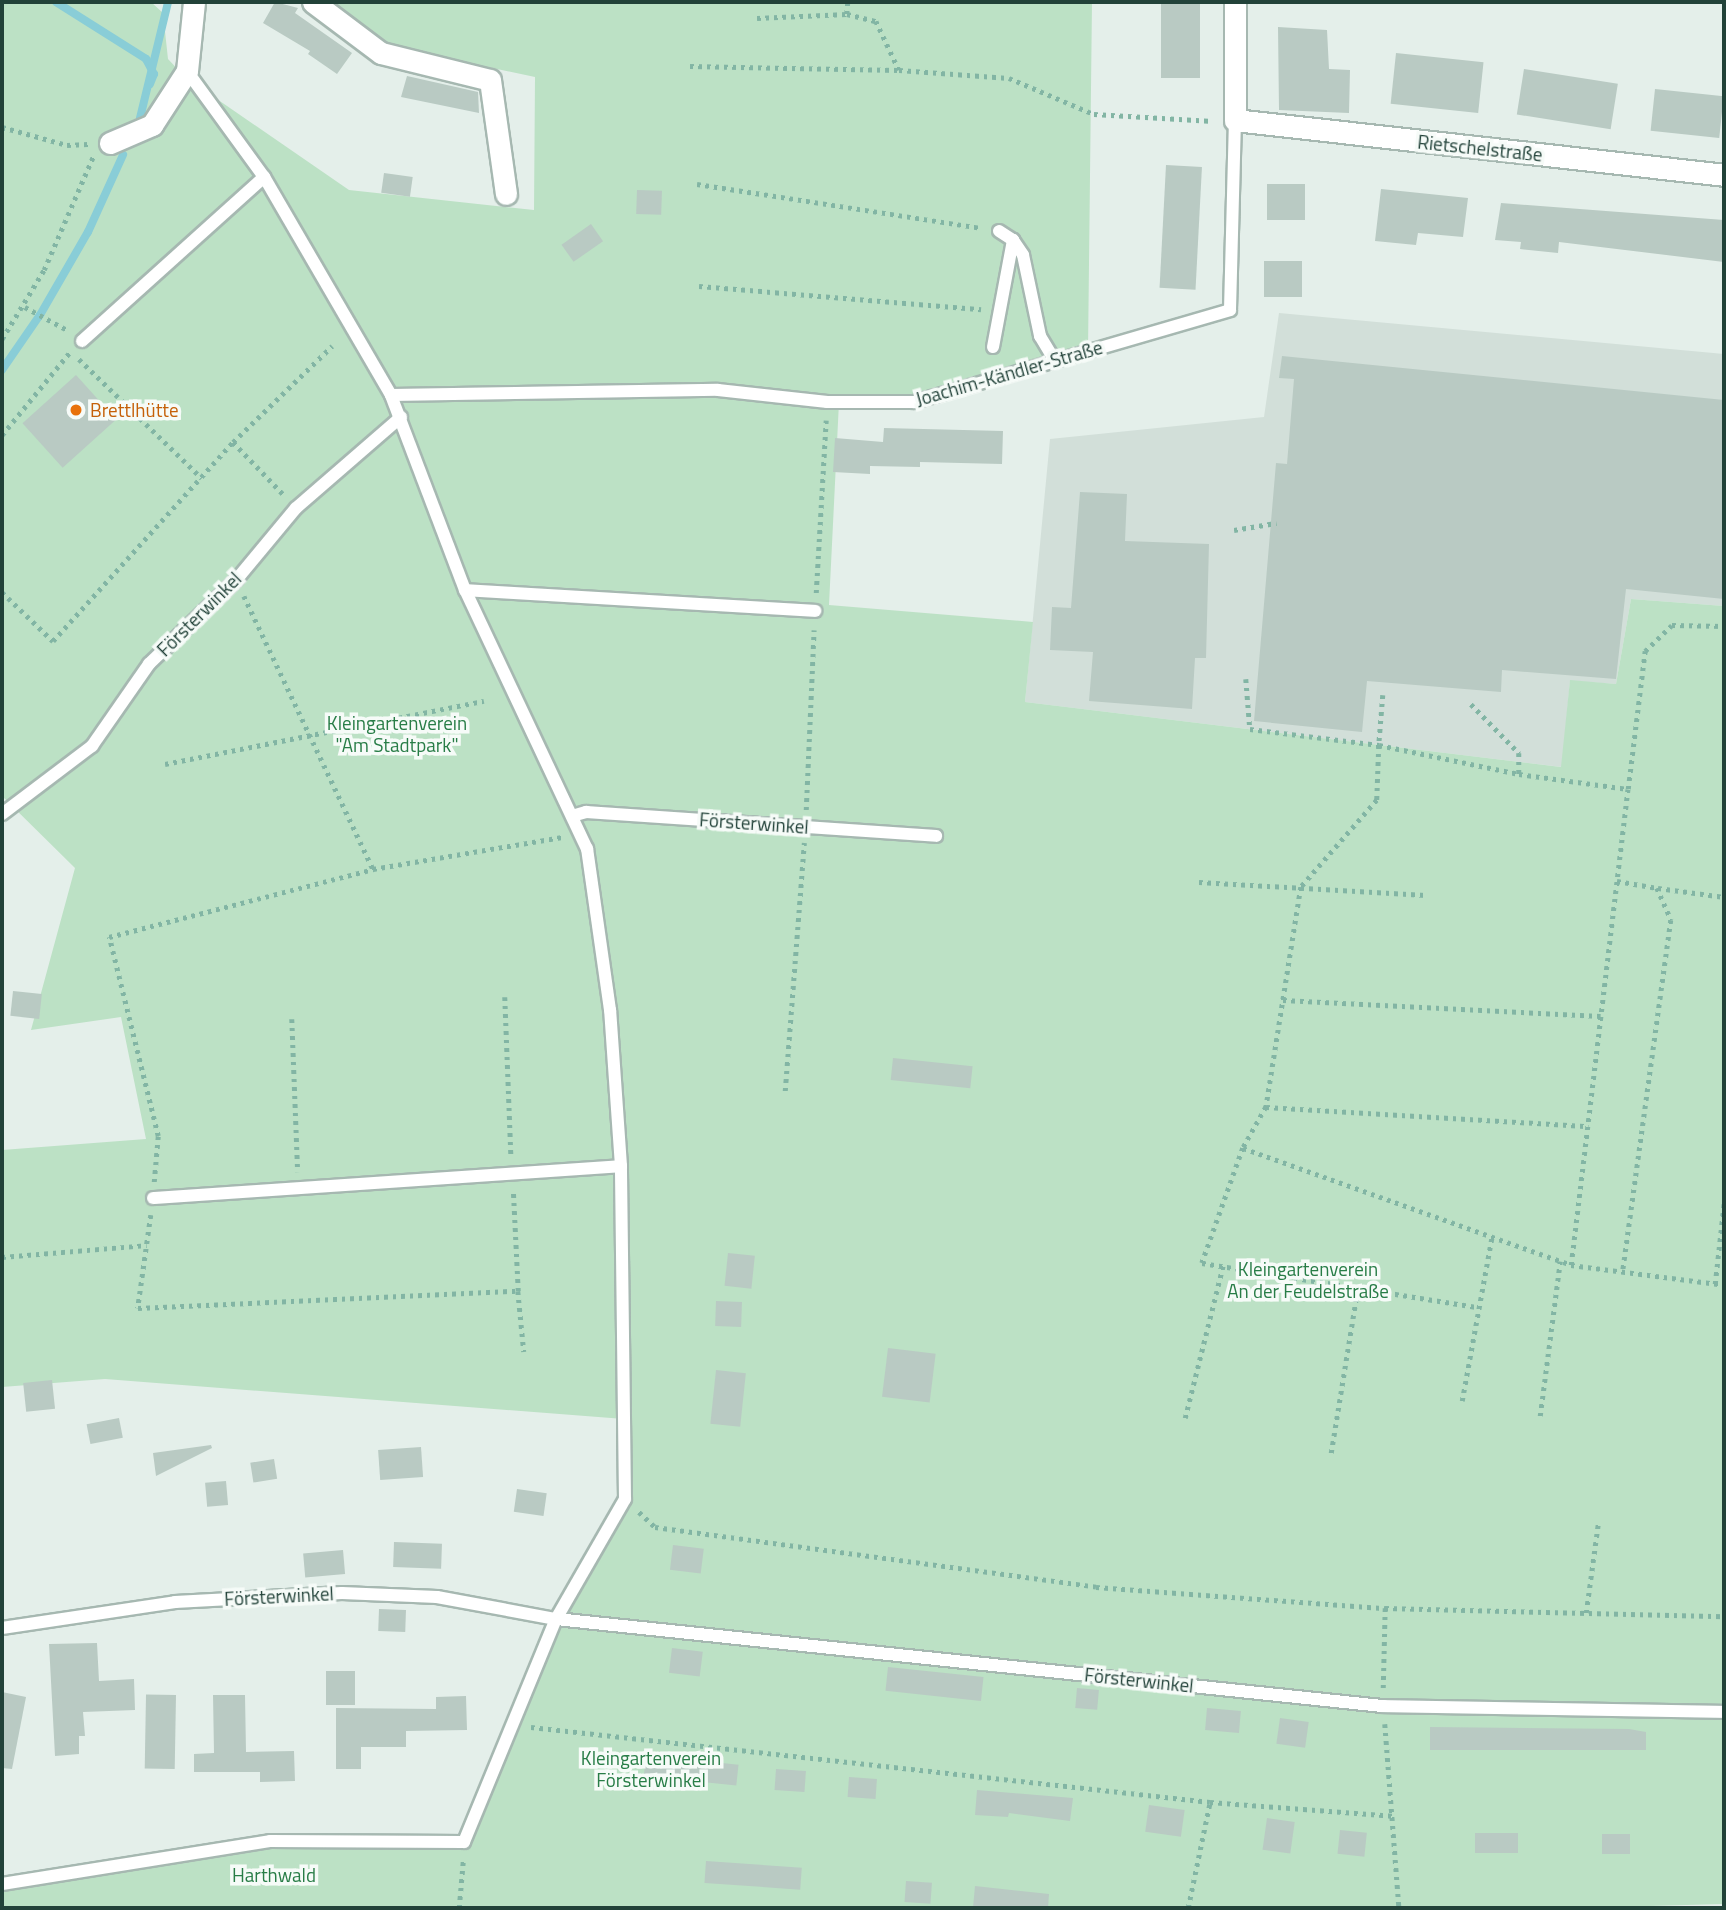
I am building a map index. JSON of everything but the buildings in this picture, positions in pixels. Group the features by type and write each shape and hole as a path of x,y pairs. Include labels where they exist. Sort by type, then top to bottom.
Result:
{"street":[{"path":"105,143 152,125 187,71 194,2"},
{"path":"313,2 381,53 491,80 506,194"},
{"name":"Joachim-Kändler-Straße","path":"1235,2 1235,120"},
{"name":"Rietschelstraße","path":"1235,120 1724,175"}],"lane":[{"path":"2,1884 270,1841 464,1842 556,1619 625,1499 621,1167 610,1010 587,849 465,590 391,395 264,177 187,71"},
{"name":"Joachim-Kändler-Straße","path":"391,395 718,390 827,402 914,402 1230,310 1235,120"},
{"path":"82,341 264,177"},
{"path":"999,230 1013,240 1023,255 1040,336 1055,361"},
{"path":"993,347 1013,240"},
{"name":"Försterwinkel","path":"2,814 92,746 149,664 237,579 296,508 401,417"},
{"path":"465,590 815,611"},
{"name":"Försterwinkel","path":"572,816 586,812 936,836"},
{"path":"153,1198 512,1172 621,1167"},
{"name":"Försterwinkel","path":"2,1628 175,1602 342,1593 437,1597 556,1619 1383,1706 1724,1712"}],"path":[{"path":"846,14 848,2"},
{"path":"757,18 846,14 876,21 899,70"},
{"path":"690,66 899,70 1009,78 1094,114 1188,122 1235,120"},
{"path":"2,127 67,145 105,143 24,306 2,339"},
{"path":"697,184 999,230"},
{"path":"699,286 1000,311"},
{"path":"24,306 54,321"},
{"path":"2,435 82,341"},
{"path":"2,592 53,641 233,442 332,346"},
{"path":"71,351 202,478"},
{"path":"785,1091 805,826 827,402"},
{"path":"233,442 296,508"},
{"path":"1234,530 1276,523"},
{"path":"237,579 373,869"},
{"path":"1571,1265 1645,651 1672,625 1724,626"},
{"path":"1246,679 1250,729 1379,745 1519,774 1628,789"},
{"path":"1383,695 1377,800 1301,887 1266,1107 1243,1148 1202,1263 1476,1307"},
{"path":"165,764 484,701"},
{"path":"1471,704 1519,753 1519,774"},
{"path":"518,1291 138,1308 153,1198 158,1136 109,937 373,869 580,834"},
{"path":"1617,881 1724,897"},
{"path":"1199,882 1426,895"},
{"path":"1623,1272 1671,920 1657,888"},
{"path":"505,997 518,1291 524,1352"},
{"path":"1283,1000 1601,1016"},
{"path":"292,1020 299,1187"},
{"path":"1266,1107 1588,1126"},
{"path":"1243,1148 1571,1265 1724,1285"},
{"path":"1715,1284 1724,1202"},
{"path":"1462,1401 1476,1307 1492,1236"},
{"path":"2,1257 147,1245"},
{"path":"1540,1416 1560,1261"},
{"path":"1185,1418 1223,1266"},
{"path":"1331,1453 1358,1286"},
{"path":"625,1499 655,1527 1096,1587 1385,1608 1724,1616"},
{"path":"1586,1613 1598,1524"},
{"path":"1385,1608 1383,1706 1395,1816 1399,1908"},
{"path":"512,1725 1210,1802 1395,1816"},
{"path":"1188,1908 1210,1802"},
{"path":"459,1908 464,1842"}],"shaded area":[{"path":"1279,313 1724,354 1724,606 1631,599 1616,684 1570,681 1562,767 1025,702 1050,439 1264,417"}],"green space":[{"path":"4,2 151,2 163,13 168,59 185,77 349,190 534,210 535,77 384,45 325,2 1092,2 1088,351 914,402 839,402 829,605 1033,622 1025,702 1561,767 1570,680 1616,684 1631,599 1724,606 1724,1904 1574,1908 2,1908 2,1884 270,1841 464,1842 556,1619 625,1499 624,1419 105,1379 2,1387 2,1150 146,1139 121,1017 31,1030 75,868 2,796"}],"waterway":[{"path":"56,2 146,59 154,74 150,84"},
{"path":"140,118 168,2"},
{"path":"2,370 40,315 88,232 123,155"}],"place":[{"name":"Brettlhütte","path":"76,410"}],"park label":[{"name":"Kleingartenverein \"Am Stadtpark\"","path":"397,734"},
{"name":"Kleingartenverein An der Feudelstraße","path":"1308,1280"},
{"name":"Kleingartenverein Försterwinkel","path":"651,1769"},
{"name":"Harthwald","path":"274,1875"}]}
